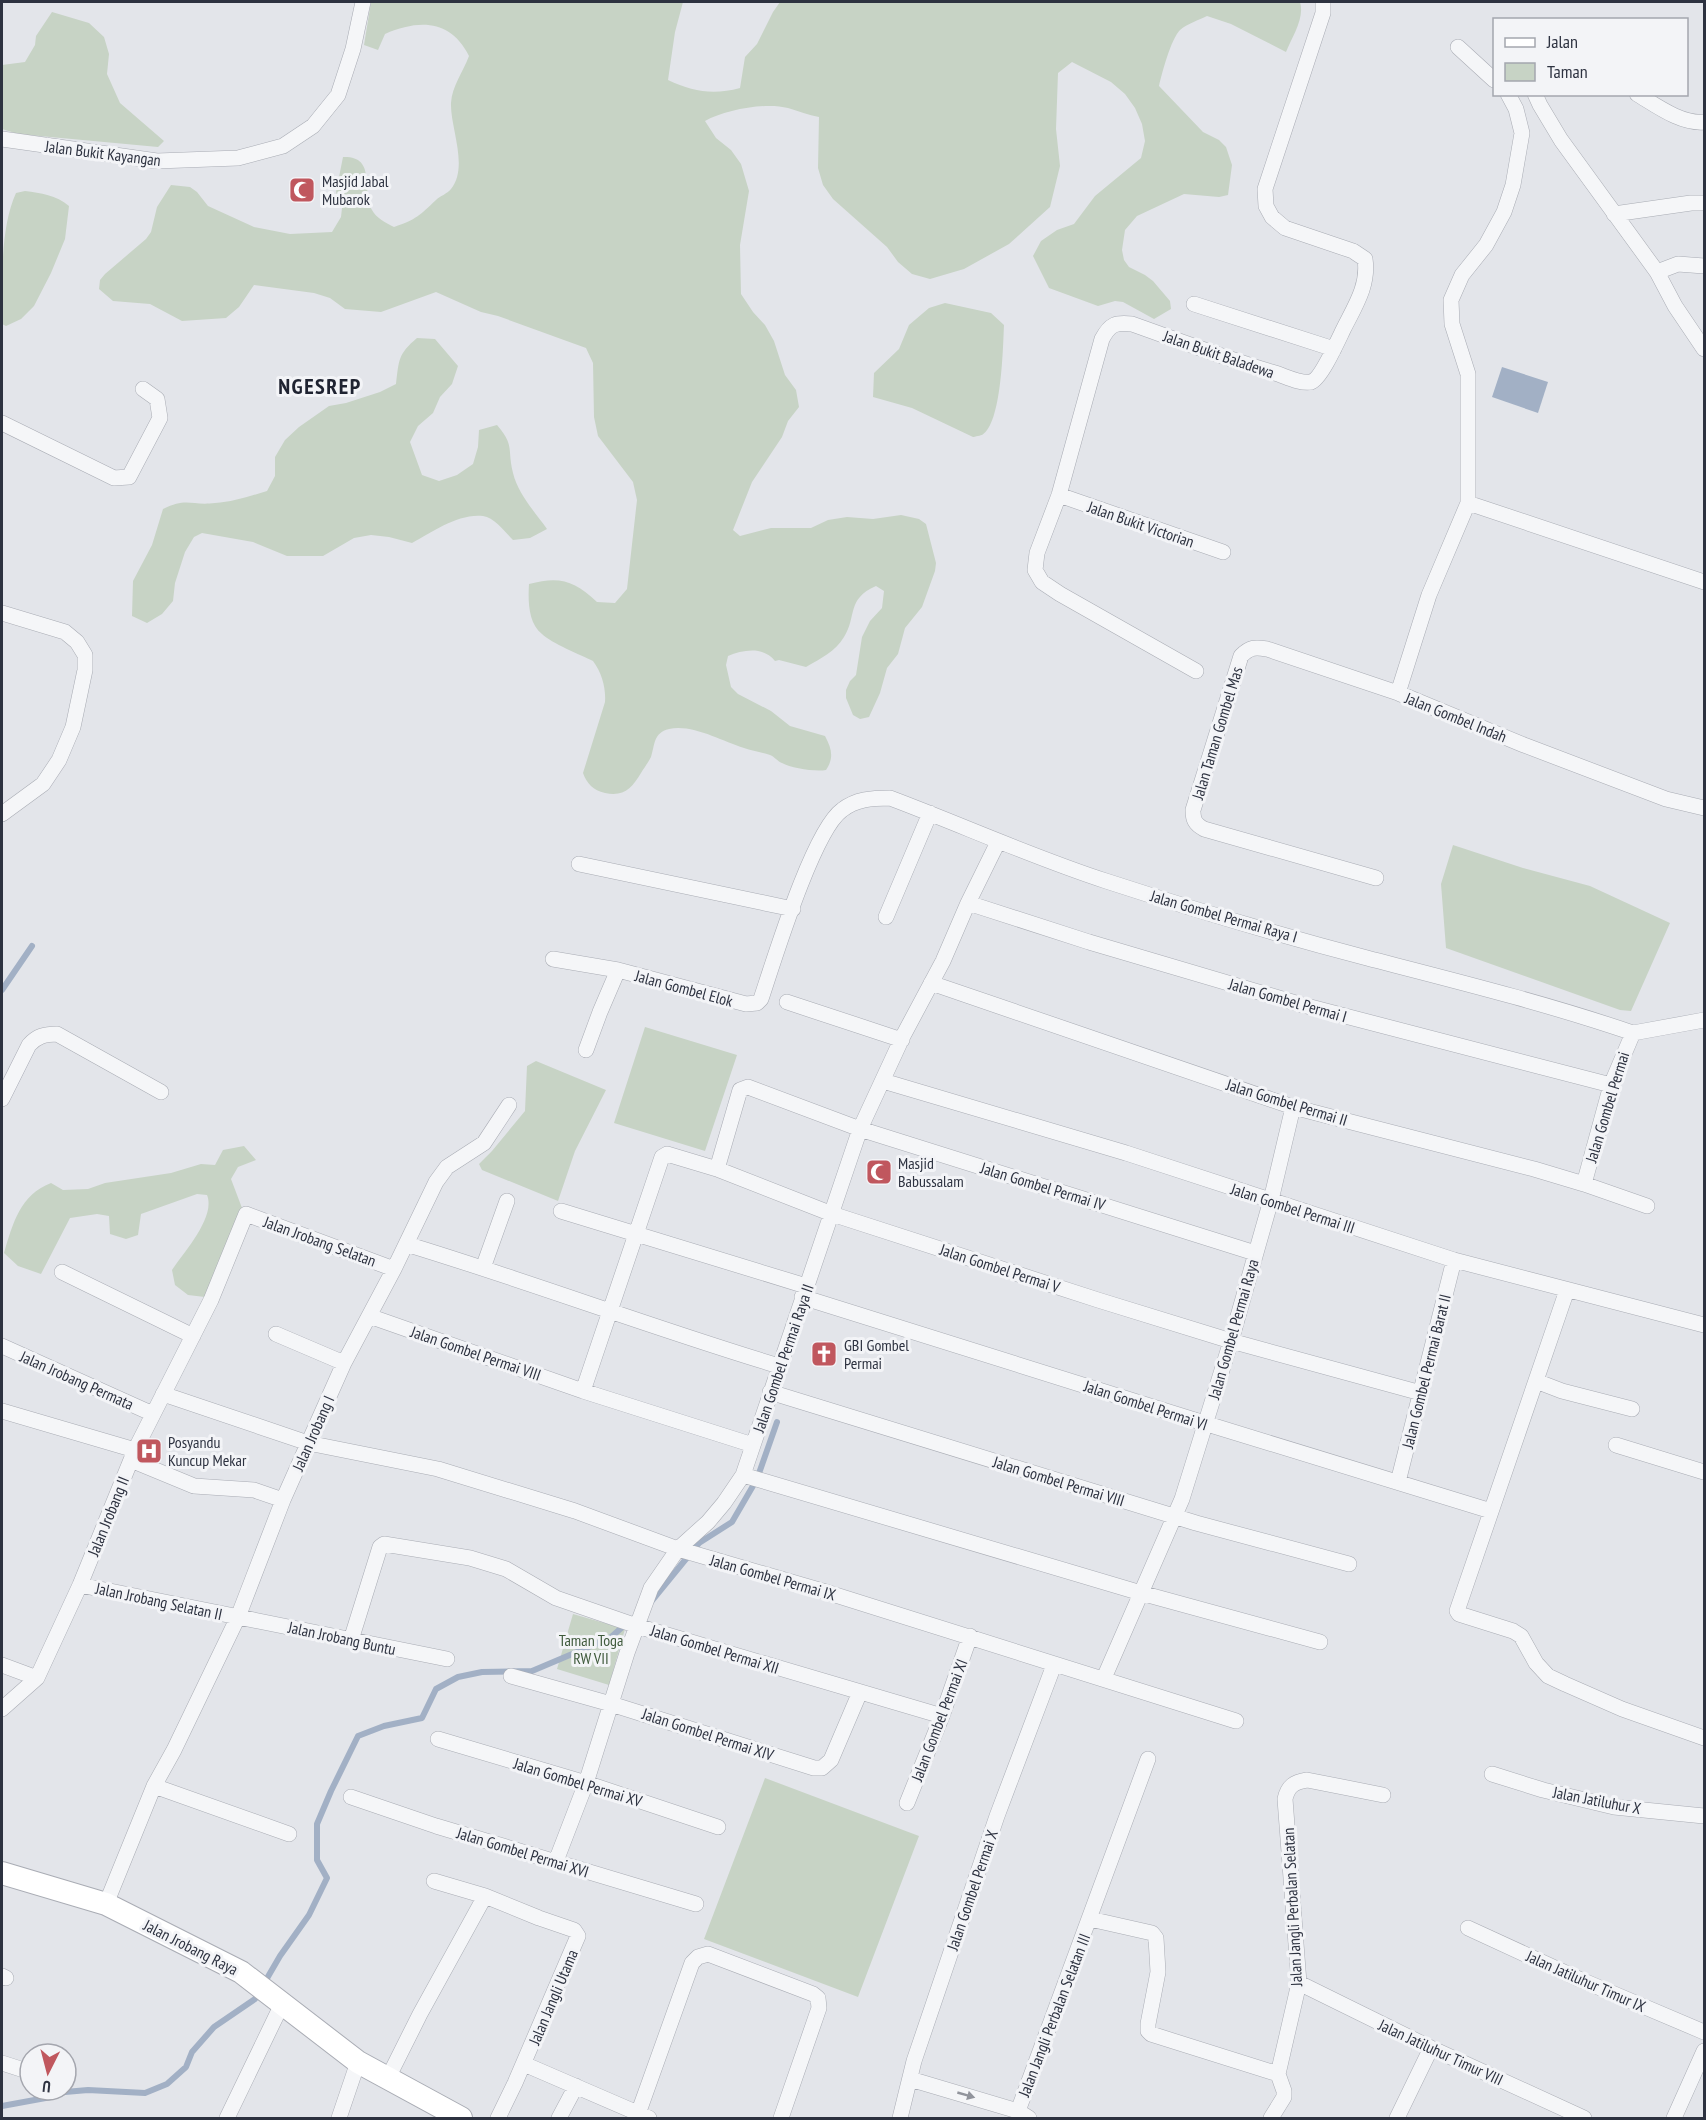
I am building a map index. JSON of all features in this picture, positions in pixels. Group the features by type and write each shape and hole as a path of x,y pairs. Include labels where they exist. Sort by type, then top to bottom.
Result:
{"street":[{"name":"Jalan Bukit Kayangan","path":"2,139 157,161 238,158 283,146 313,126 338,95 363,2"},
{"name":"Jalan Bukit Baladewa","path":"1196,671 1042,582 1035,570 1037,553 1059,495 1102,339 1108,327 1119,322 1132,324 1255,367 1310,382 1317,379 1334,349 1364,285 1367,272 1365,260 1353,251 1285,228 1272,217 1266,206 1265,189 1323,13 1323,2"},
{"path":"1458,47 1493,79"},
{"name":"Jalan Gombel Indah","path":"1509,96 1516,109 1522,133 1513,185 1504,212 1486,245 1462,275 1451,300 1452,324 1468,374 1468,503 1429,595 1398,693 1524,745 1666,799 1704,808"},
{"path":"1536,96 1561,140 1657,273 1675,306 1704,349"},
{"path":"1640,96 1675,116 1698,123 1704,122"},
{"path":"1614,214 1691,202 1704,203"},
{"path":"1657,273 1678,264 1704,266"},
{"path":"1194,304 1334,349"},
{"path":"2,423 114,478 129,477 160,418 157,399 143,389"},
{"name":"Jalan Bukit Victorian","path":"1059,495 1223,552"},
{"path":"1468,503 1704,582"},
{"path":"2,613 65,632 77,642 85,655 86,670 73,728 59,760 43,784 2,814"},
{"name":"Jalan Taman Gombel Mas","path":"1376,878 1204,829 1194,820 1193,810 1241,656 1249,648 1267,649 1398,693"},
{"name":"Jalan Gombel Permai Raya I","path":"828,824 840,811 853,803 872,798 890,798 998,842 1105,881 1353,954 1507,993 1633,1033"},
{"path":"886,917 930,813"},
{"name":"Jalan Gombel Elok","path":"553,959 618,970 746,1004 757,1003 761,999 805,875 828,824"},
{"name":"Jalan Gombel Permai Raya II","path":"556,1861 586,1783 651,1588 678,1549 708,1522 743,1475 860,1129 998,842"},
{"path":"579,864 793,909"},
{"name":"Jalan Gombel Permai I","path":"968,903 1089,942 1288,1001 1611,1085"},
{"name":"Jalan Gombel Elok","path":"586,1050 618,970"},
{"name":"Jalan Gombel Permai II","path":"931,983 1293,1107 1584,1184 1647,1206"},
{"path":"787,1002 902,1040"},
{"name":"Jalan Gombel Permai","path":"1584,1184 1611,1085 1633,1033 1704,1020"},
{"path":"2,1099 29,1045 36,1038 46,1034 57,1034 161,1092"},
{"name":"Jalan Gombel Permai III","path":"883,1081 1126,1154 1454,1260 1704,1325"},
{"name":"Jalan Gombel Permai IV","path":"717,1168 740,1090 748,1087 860,1129 1255,1253"},
{"name":"Jalan Jrobang I","path":"106,1904 154,1786 174,1750 237,1617 283,1500 344,1364 436,1182 444,1170 484,1143 509,1105"},
{"name":"Jalan Gombel Permai Raya","path":"1104,1678 1176,1517 1231,1341 1271,1200 1293,1107"},
{"name":"Jalan Gombel Permai V","path":"636,1235 664,1155 669,1155 717,1168 832,1214 1098,1300 1231,1341 1421,1394"},
{"path":"483,1268 507,1201"},
{"name":"Jalan Gombel Permai VI","path":"561,1211 1204,1423 1491,1511"},
{"name":"Jalan Jrobang Selatan","path":"246,1214 394,1269"},
{"name":"Jalan Jrobang II","path":"2,1709 37,1678 80,1585 133,1455 211,1300 246,1214"},
{"path":"583,1390 636,1235"},
{"path":"406,1244 779,1365"},
{"name":"Jalan Gombel Permai Barat II","path":"1398,1482 1454,1260"},
{"path":"62,1272 193,1336"},
{"path":"1567,1290 1457,1609 1458,1613 1513,1631 1521,1636 1536,1663 1548,1676 1622,1710 1704,1738"},
{"name":"Jalan Gombel Permai VIII","path":"369,1316 583,1390 753,1445"},
{"path":"276,1334 344,1364"},
{"name":"Jalan Jrobang Permata","path":"2,1346 153,1414"},
{"path":"1536,1381 1562,1391 1632,1409"},
{"name":"Jalan Gombel Permai VIII","path":"770,1392 1176,1517 1349,1564"},
{"name":"Jalan Gombel Permai IX","path":"163,1394 308,1443 438,1469 575,1511 678,1549 970,1636 1054,1665 1104,1678 1236,1721"},
{"path":"2,1411 133,1455 194,1486 254,1491 283,1500"},
{"path":"1616,1445 1704,1472"},
{"path":"743,1475 1141,1593 1320,1642"},
{"name":"Jalan Gombel Permai XII","path":"351,1640 380,1547 384,1544 470,1558 506,1569 556,1598 637,1626 942,1716"},
{"name":"Jalan Jrobang Selatan II","path":"80,1585 237,1617"},
{"name":"Jalan Jrobang Buntu","path":"237,1617 447,1659"},
{"name":"Jalan Gombel Permai XI","path":"907,1803 942,1716 970,1636"},
{"path":"2,1665 37,1678"},
{"name":"Jalan Gombel Permai X","path":"900,2118 910,2079 997,1816 1054,1665"},
{"name":"Jalan Gombel Permai XIV","path":"511,1676 611,1704 814,1768 822,1768 831,1760 860,1692"},
{"name":"Jalan Gombel Permai XV","path":"438,1739 586,1783 718,1827"},
{"name":"Jalan Jangli Perbalan Selatan III","path":"1023,2115 1090,1919 1149,1759"},
{"name":"Jalan Jatiluhur X","path":"1492,1774 1543,1790 1614,1807 1704,1816"},
{"name":"Jalan Jangli Perbalan Selatan","path":"1271,2118 1284,2097 1278,2074 1299,1983 1285,1799 1287,1791 1297,1782 1307,1780 1383,1795"},
{"path":"154,1786 289,1834"},
{"name":"Jalan Gombel Permai XVI","path":"351,1797 436,1826 696,1904"},
{"name":"Jalan Jrobang Raya","path":"2,1873 106,1904 241,1972 358,2062 387,2080 461,2118"},
{"name":"Jalan Jangli Utama","path":"434,1881 485,1896 574,1930 578,1936 524,2064 498,2118"},
{"path":"387,2080 430,1995 485,1896"},
{"name":"Jalan Jangli Perbalan Selatan III","path":"1090,1919 1152,1933 1156,1938 1158,1971 1148,2024 1148,2031 1151,2034 1278,2074"},
{"name":"Jalan Jatiluhur Timur IX","path":"1468,1928 1579,1979 1704,2032"},
{"path":"524,2064 643,2116 692,1963 698,1957 708,1954 813,1994 818,1998 819,2008 780,2118"},
{"name":"Jalan Jatiluhur Timur VIII","path":"1299,1983 1431,2048 1584,2118"},
{"path":"227,2118 267,1993"},
{"path":"1397,2118 1431,2048"},
{"path":"1674,2118 1704,2051"},
{"path":"339,2118 358,2062"},
{"path":"2,2063 18,2068"},
{"path":"910,2079 1023,2115"},
{"path":"559,2118 576,2086"}],"green space":[{"path":"371,2 683,2 675,32 668,80 695,90 712,92 740,88 745,57 757,44 780,2 1300,2 1301,14 1286,52 1231,24 1207,16 1180,30 1173,41 1159,86 1203,132 1219,140 1226,147 1232,165 1228,195 1219,197 1184,194 1137,216 1125,230 1122,250 1124,260 1129,267 1153,281 1170,301 1171,309 1154,319 1123,302 1115,301 1098,306 1049,288 1033,256 1041,241 1057,230 1074,224 1095,196 1141,158 1145,141 1142,124 1125,94 1111,82 1072,62 1058,73 1056,129 1060,166 1050,207 1009,244 964,269 930,279 912,274 898,262 887,247 833,199 823,185 818,168 819,117 779,106 768,106 734,110 705,121 716,138 731,150 741,164 749,191 740,245 741,294 765,325 774,341 785,375 796,390 799,407 788,421 782,437 752,482 733,530 740,536 771,528 811,528 828,520 847,517 873,519 901,515 919,519 926,524 936,563 935,571 922,607 905,628 898,654 887,668 880,693 869,717 860,719 853,715 846,698 846,690 856,675 862,637 870,621 882,608 884,591 876,586 867,591 856,603 848,630 836,647 806,667 775,661 759,651 746,651 728,656 726,665 731,687 738,694 771,711 790,726 825,736 831,753 826,770 810,770 791,766 770,755 697,731 669,729 657,736 651,757 634,783 627,790 612,794 594,788 583,773 605,702 601,676 593,661 559,645 537,629 531,618 529,604 529,584 549,580 558,580 573,585 597,602 615,603 627,589 637,500 633,482 598,436 594,417 593,363 586,348 481,312 436,292 381,312 345,309 330,298 314,293 254,285 239,307 226,318 182,321 150,304 113,301 99,289 100,280 105,274 151,232 157,207 171,185 190,187 208,206 254,227 290,234 332,232 341,217 342,208 336,192 343,157 354,158 360,162 366,175 372,210 379,218 394,227 417,216 451,189 456,180 459,158 451,103 469,56 453,35 433,26 410,26 385,34 378,50 364,45"},
{"path":"52,12 89,23 104,37 109,54 107,74 120,103 164,141 158,147 18,134 2,129 2,65 25,62 35,45 36,36"},
{"path":"25,191 54,197 69,206 65,239 34,306 21,319 6,326 2,324 2,274 7,222 16,193"},
{"path":"945,303 991,313 1004,325 1002,366 994,416 989,428 982,435 973,437 912,408 873,397 874,373 899,349 909,325 929,308"},
{"path":"417,338 435,339 458,366 452,384 440,397 433,413 418,426 410,442 422,475 439,481 457,475 473,464 478,447 479,430 497,425 508,443 515,481 547,529 530,538 513,540 492,519 483,516 465,517 446,524 412,543 371,535 354,538 323,556 287,556 253,542 202,533 194,537 185,552 175,583 173,601 162,614 147,623 132,616 133,581 152,545 163,509 178,503 207,504 267,491 275,476 275,457 285,440 329,406 380,392 396,384 400,358"},
{"path":"1453,845 1523,868 1590,886 1670,923 1631,1011 1620,1010 1446,948 1441,884"},
{"path":"645,1027 737,1055 705,1151 614,1123"},
{"path":"536,1061 606,1090 575,1151 558,1201 482,1170 479,1164 525,1111 527,1066"},
{"path":"244,1146 256,1160 238,1167 231,1179 242,1208 205,1297 188,1295 175,1285 172,1270 203,1224 209,1204 207,1195 197,1194 141,1214 138,1235 126,1239 110,1234 109,1216 97,1214 70,1218 41,1274 18,1266 4,1253 19,1211 40,1188 51,1183 63,1190 88,1189 105,1183 171,1173 201,1164 215,1165 223,1150"},
{"name":"Taman Toga RW VII","path":"573,1614 625,1629 609,1685 557,1669"},
{"path":"765,1778 919,1836 858,1997 704,1939"}],"water":[{"path":"1502,367 1548,382 1538,413 1492,397"}],"waterway":[{"path":"2,990 32,946"},
{"path":"650,1603 699,1543 732,1522 757,1479 777,1422"},
{"path":"2,2106 51,2097 65,2092 88,2090 145,2093 167,2084 186,2067 192,2052 214,2027 255,1999 280,1956 309,1915 327,1878 317,1860 317,1824 358,1736 384,1726 422,1718 436,1689 458,1677 482,1672 532,1671 610,1638 627,1623"}],"place":[{"name":"Masjid Jabal Mubarok","path":"302,190"},
{"name":"Masjid Babussalam","path":"879,1172"},
{"name":"GBI Gombel Permai","path":"824,1354"},
{"name":"Posyandu Kuncup Mekar","path":"149,1451"}],"district":[{"name":"NGESREP","path":"320,386"}]}
